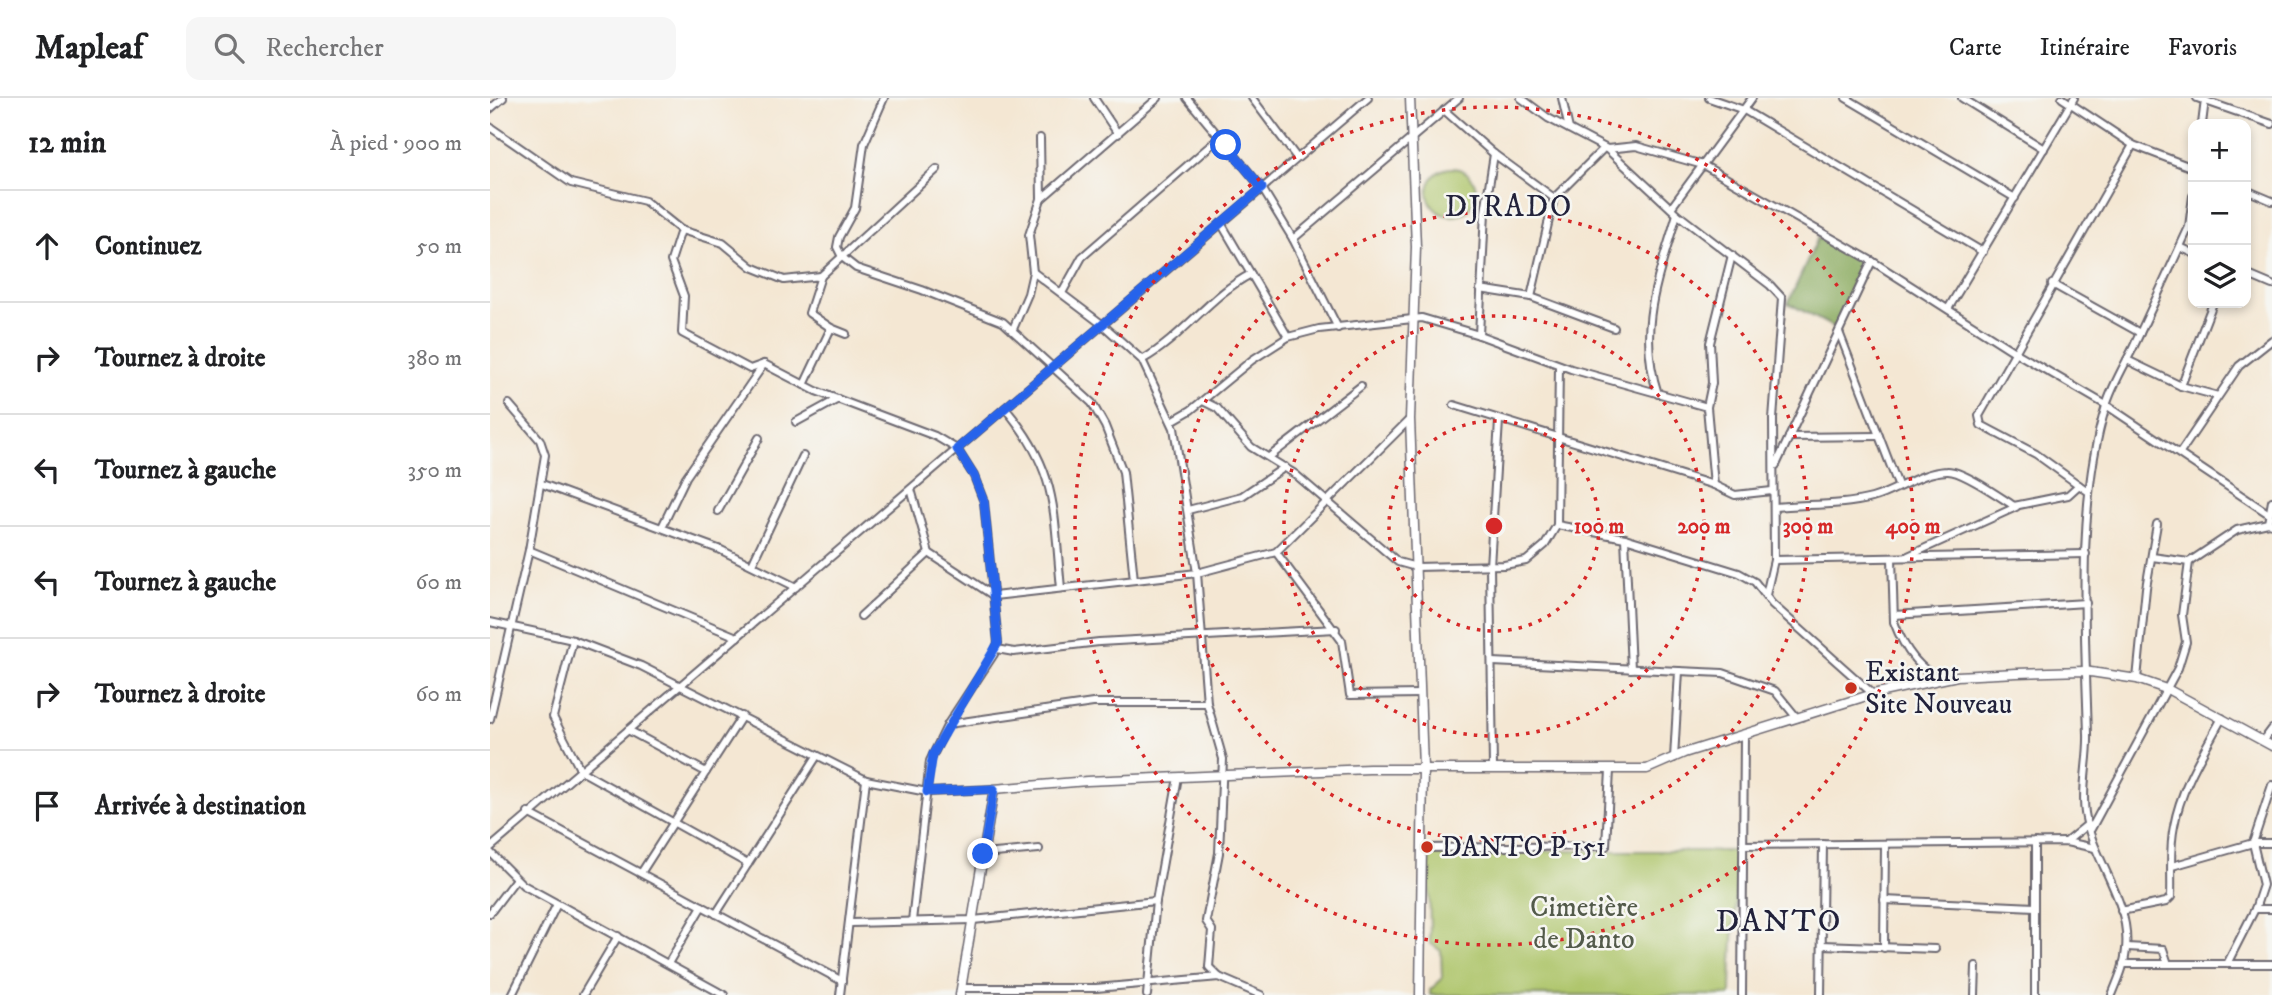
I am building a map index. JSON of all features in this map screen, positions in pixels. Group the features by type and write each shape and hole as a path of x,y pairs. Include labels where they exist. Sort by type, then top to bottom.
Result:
{"street":[{"path":"490,109 503,98"},
{"path":"884,98 864,144 855,208 839,237 837,247 842,257 856,268 945,298 1013,329 1054,366 1098,412 1123,472 1134,580"},
{"path":"1094,98 1118,134"},
{"path":"1187,98 1262,188 1293,239 1338,328"},
{"path":"1252,98 1297,158"},
{"path":"723,995 669,962 515,880 490,850 528,813 581,771 1368,98"},
{"path":"1410,98 1416,247 1410,419 1423,767 1420,995"},
{"path":"1293,239 1459,98"},
{"path":"1521,98 1606,149 1677,214 1777,290 1782,298 1773,419 1774,560 1766,595"},
{"path":"1562,98 1569,129"},
{"path":"1709,98 1744,110 1983,252"},
{"path":"1671,208 1752,98"},
{"path":"1846,98 2015,198"},
{"path":"1962,98 2044,149"},
{"path":"2062,98 2072,101 2133,145 2188,166"},
{"path":"2197,98 2272,124"},
{"path":"1041,200 1157,99"},
{"path":"2203,119 2205,100"},
{"path":"1948,309 2072,101"},
{"path":"1444,110 1494,154 1554,198"},
{"path":"490,127 571,183 645,201 681,230 723,243 752,267 783,280 821,276"},
{"path":"1013,329 1028,294 1033,272 1029,235 1041,200 1040,138"},
{"path":"1062,293 1082,257 1219,138"},
{"path":"2089,492 2036,454 1981,425 1979,416 2133,145"},
{"path":"1531,297 1554,198 1606,149 1636,146 1703,165 1872,261 2013,352 2106,405 2269,514"},
{"path":"1479,335 1485,212 1494,154"},
{"path":"846,334 831,328 809,313 821,276 937,169"},
{"path":"2251,192 2272,201"},
{"path":"1657,394 1649,342 1651,299 1677,214"},
{"path":"1221,223 1288,337"},
{"path":"681,230 671,261 684,296 682,332 750,369 764,364 804,385 935,436 957,449 974,476 984,502 997,649 948,724 930,761 912,922"},
{"path":"2112,995 2127,947 2122,911 2095,848 2084,812 2088,736 2084,671 2089,492 2106,405 2188,230"},
{"path":"2180,247 2188,251"},
{"path":"1714,485 1707,407 1712,383 1710,344 1713,322 1732,255"},
{"path":"1775,467 1872,261"},
{"path":"1033,272 1103,325 1142,360 1172,421 1197,573 1204,635 1207,703 1223,758 1219,853 1206,921 1212,930 1208,961 1209,967 1219,977 1261,995"},
{"path":"1142,360 1174,339 1224,292 1251,274"},
{"path":"2251,276 2272,285"},
{"path":"2052,284 2140,332"},
{"path":"1480,289 1531,297 1614,328"},
{"path":"2181,386 2211,308"},
{"path":"1172,421 1288,337 1338,328 1428,319 1571,369 1707,407"},
{"path":"804,385 831,328"},
{"path":"1839,332 1898,485"},
{"path":"2180,453 2239,366 2272,340"},
{"path":"2127,360 2181,386 2218,396"},
{"path":"662,527 686,477 764,364"},
{"path":"1203,401 1217,408 1245,442 1285,467 1393,559 1416,567 1490,566 1526,561 1545,545 1557,525 1561,377 1559,365"},
{"path":"1561,377 1571,369"},
{"path":"1645,390 1653,379"},
{"path":"1269,457 1361,386"},
{"path":"1215,390 1217,408"},
{"path":"796,422 838,399"},
{"path":"490,719 492,698 529,550 542,484 544,448 509,404"},
{"path":"1454,405 1714,485 1735,495 1772,491"},
{"path":"1005,408 1033,442 1050,484 1061,589"},
{"path":"911,489 929,553 994,596 1197,573 1276,552 1328,502 1355,470 1410,419"},
{"path":"1493,768 1490,566 1499,421"},
{"path":"1789,437 1879,436"},
{"path":"718,510 759,438"},
{"path":"752,564 803,456"},
{"path":"1188,510 1242,496 1285,467"},
{"path":"1775,506 1867,499 1885,494 1898,485 1947,471 1959,473 2017,506"},
{"path":"542,484 662,527 752,564 796,587"},
{"path":"1903,558 2017,506 2068,495 2079,485"},
{"path":"2152,556 2189,562 2237,530 2270,524 2272,501"},
{"path":"2137,680 2157,524"},
{"path":"1557,525 1625,538 1739,573 1755,582 1872,694"},
{"path":"1625,538 1631,669"},
{"path":"529,550 737,637"},
{"path":"1276,552 1336,629 1345,651 1350,695 1420,694"},
{"path":"861,616 929,553"},
{"path":"1774,560 2086,554"},
{"path":"1892,558 1894,615 1898,632 1925,672 1942,679"},
{"path":"2066,842 2089,826 2169,690 2186,642 2182,615 2189,562"},
{"path":"1894,615 2086,603"},
{"path":"490,622 573,640 682,685 866,780 927,792 1178,777 1423,767 1647,769 1872,694 1942,679 2084,671 2137,680 2169,690 2272,746"},
{"path":"997,649 1014,652 1204,635 1336,629"},
{"path":"573,640 553,723 581,771 748,864"},
{"path":"1493,662 1723,673 1775,691 1797,718"},
{"path":"1675,758 1679,671"},
{"path":"948,724 1093,703 1207,703"},
{"path":"641,873 742,716"},
{"path":"2122,911 2169,900 2173,829 2179,805 2188,781 2222,718"},
{"path":"2263,741 2272,729"},
{"path":"628,730 706,772"},
{"path":"1742,995 1744,735"},
{"path":"716,914 817,757"},
{"path":"1422,848 1606,846 1610,770"},
{"path":"1147,995 1156,901 1178,777"},
{"path":"840,995 851,923 866,780"},
{"path":"2227,964 2255,909 2263,885 2253,843 2272,785"},
{"path":"994,789 961,992 1096,992 1219,977"},
{"path":"528,813 842,981"},
{"path":"2035,842 2035,995"},
{"path":"1743,845 2066,842 2095,848"},
{"path":"2172,866 2253,843 2272,843"},
{"path":"1821,995 1823,844"},
{"path":"1884,948 1885,844"},
{"path":"983,854 1039,849"},
{"path":"490,913 515,880"},
{"path":"2117,896 2132,907"},
{"path":"1884,900 2035,907"},
{"path":"851,923 972,920 1156,901"},
{"path":"512,995 557,904"},
{"path":"669,962 702,906"},
{"path":"2255,909 2272,909"},
{"path":"583,995 618,936"},
{"path":"1822,945 1935,950"},
{"path":"2127,947 2163,949 2168,964"},
{"path":"2123,964 2272,964"},
{"path":"1975,995 1976,965"}],"green space":[{"path":"1452,168 1469,175 1476,192 1469,209 1452,216 1435,209 1428,192 1435,175"},
{"path":"1818,238 1864,263 1835,328 1788,303"},
{"name":"Cimetière de Danto","path":"1429,851 1738,851 1731,995 1430,995 1430,990 1442,979 1441,951 1430,943"}],"place":[{"name":"Existant Site Nouveau","path":"1851,688"},
{"name":"DANTO P 151","path":"1427,847"}],"district":[{"name":"DJRADO","path":"1509,207"},
{"name":"DANTO","path":"1779,922"}],"route":[{"path":"983,854 994,789 927,792 928,771 933,754 974,682 997,649 998,643 984,502 974,476 957,449 1262,188 1226,145"}]}
